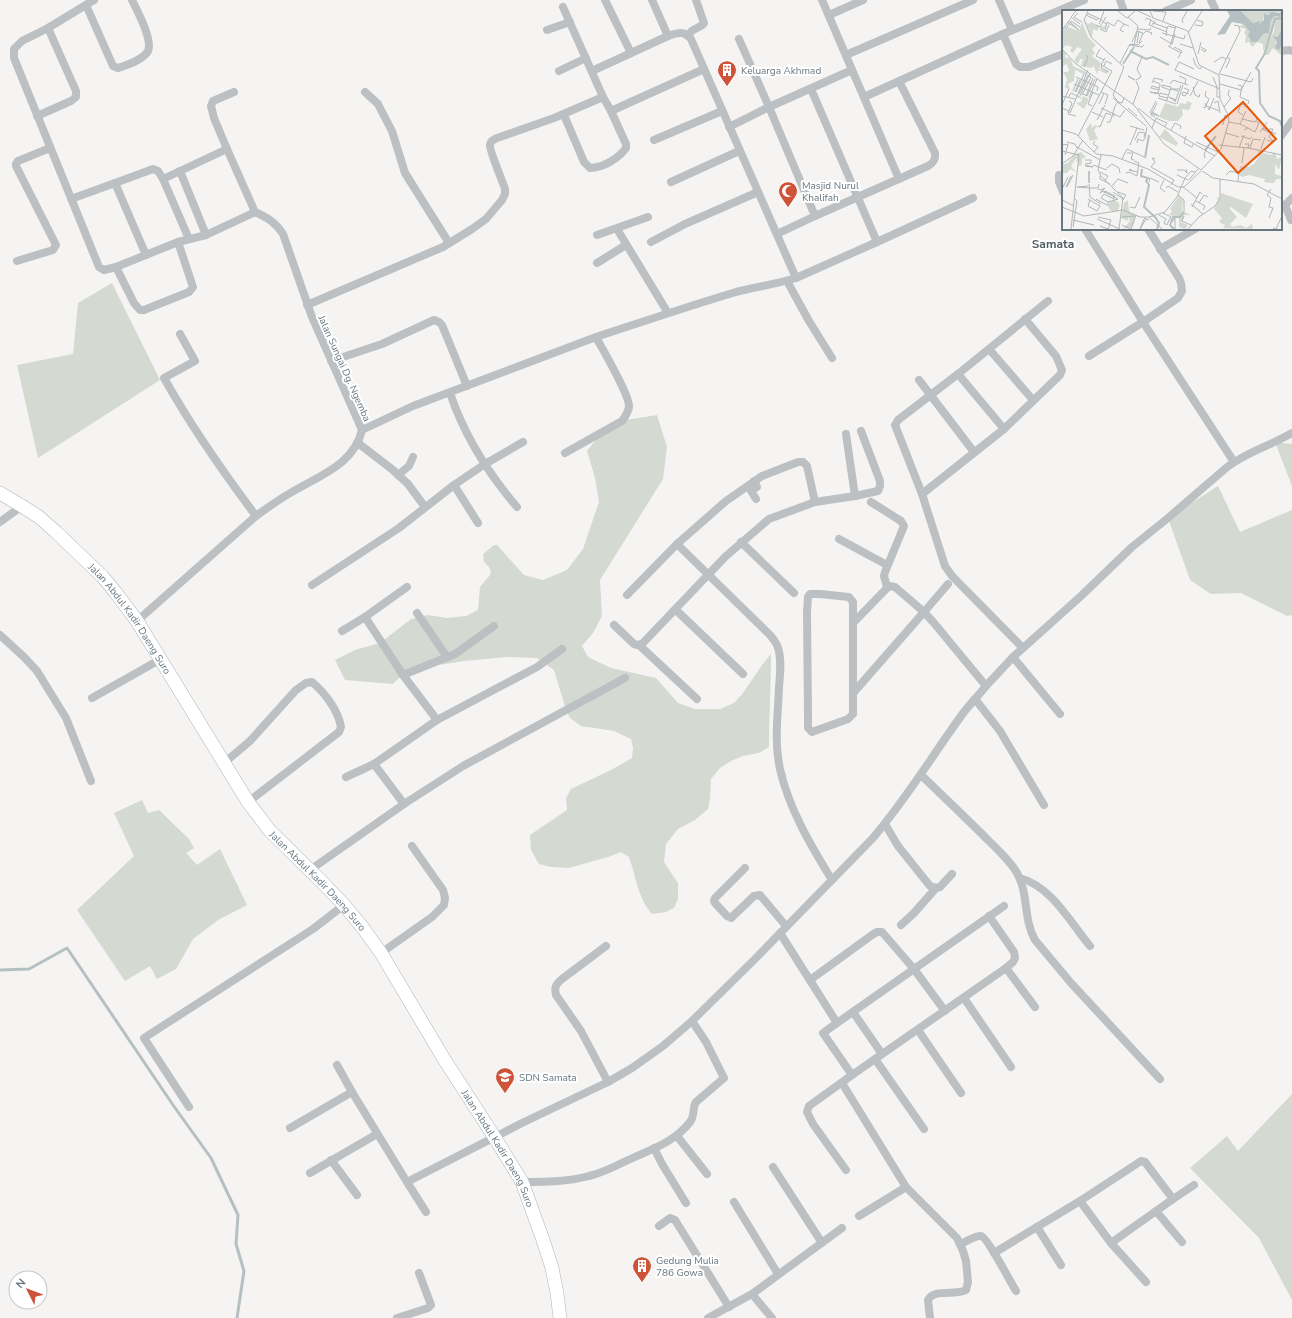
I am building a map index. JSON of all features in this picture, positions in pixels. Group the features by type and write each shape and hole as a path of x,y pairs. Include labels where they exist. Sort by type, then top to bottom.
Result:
{"main road":[{"name":"Jalan Abdul Kadir Daeng Suro","path":"0,493 39,517 103,577 137,621 248,802 270,831 344,905 381,953 444,1059 522,1182 552,1268 560,1318"}],"street":[{"path":"94,0 22,42 13,52 14,58 99,267 104,270 116,267 178,242 206,235 255,212 214,118 211,106 211,103 216,99 234,92"},
{"path":"86,5 113,66 118,68 144,56 149,46 146,34 132,0"},
{"path":"605,0 631,53"},
{"path":"652,0 668,36"},
{"path":"688,36 691,30 702,26 704,23 696,0"},
{"path":"822,0 899,179"},
{"path":"829,16 862,0"},
{"path":"846,55 972,0"},
{"path":"999,0 1012,30"},
{"path":"864,97 1012,30 1084,0"},
{"path":"1120,0 1124,10"},
{"path":"1168,10 1191,0"},
{"path":"1210,0 1215,10"},
{"path":"563,7 603,97 626,144 626,148 618,157 594,168 590,168 584,162 564,115"},
{"path":"547,30 570,22"},
{"path":"38,116 71,102 76,97 76,91 48,28"},
{"path":"592,71 668,36 680,32 688,36 796,278"},
{"path":"1003,34 1016,64 1020,67 1029,67 1062,54"},
{"path":"739,39 815,216"},
{"path":"1282,51 1292,51"},
{"path":"559,71 586,58"},
{"path":"611,111 704,69"},
{"path":"729,127 769,107 852,70"},
{"path":"777,234 933,163 936,158 935,153 899,81"},
{"path":"811,89 877,242"},
{"path":"365,92 378,104 392,131 405,173 449,243"},
{"path":"307,305 443,247 472,229 486,219 502,200 505,194 505,189 491,151 491,141 564,115 603,97"},
{"path":"654,140 722,111"},
{"path":"1282,135 1292,121"},
{"path":"17,261 53,250 56,245 16,166 18,161 50,148"},
{"path":"164,179 227,149"},
{"path":"671,182 739,151"},
{"path":"71,199 153,169 158,171 164,179 189,239"},
{"path":"180,171 206,235"},
{"path":"1058,175 1062,190"},
{"path":"115,183 146,255"},
{"path":"651,242 685,224 758,192"},
{"path":"362,430 413,406 596,338 668,313 738,292 796,278 973,198"},
{"path":"1291,220 1283,202 1292,198"},
{"name":"Jalan Sungai Dg. Ngemba","path":"137,621 256,516 278,500 331,471 346,458 358,442 362,430 307,305 283,234 268,218 255,212"},
{"path":"597,235 648,217"},
{"path":"617,229 668,313"},
{"path":"1086,230 1142,322 1234,462"},
{"path":"1089,356 1178,298 1182,291 1182,283 1149,230"},
{"path":"1160,249 1193,230"},
{"path":"116,267 134,304 140,310 144,310 189,292 193,287 178,242"},
{"path":"597,263 626,245"},
{"path":"786,281 832,358"},
{"path":"1023,648 952,576 945,566 922,494 895,425 898,420 958,374 1048,301"},
{"path":"922,494 1004,429 1060,375 1062,370 1056,356 1025,319"},
{"path":"331,361 382,344 434,320 442,325 467,386"},
{"path":"180,334 195,361 164,378 202,440 256,516"},
{"path":"565,453 622,421 627,414 629,406 627,398 614,370 596,338"},
{"path":"988,349 1033,400"},
{"path":"958,374 1004,429"},
{"path":"919,380 974,452"},
{"path":"450,393 467,433 485,464 517,507"},
{"path":"639,645 644,642 676,610 708,574 741,542 768,519 815,502 878,491 880,481 861,431"},
{"path":"407,1182 522,1123 608,1082 632,1068 663,1046 692,1021 755,960 885,824 965,711 1013,657 1081,596 1132,547 1234,462 1292,433"},
{"path":"846,434 855,496"},
{"path":"358,442 408,484 425,507"},
{"path":"312,585 399,528 454,485 485,464 523,442"},
{"path":"398,475 409,466 413,457"},
{"path":"627,595 700,522 726,501 762,476 798,462 803,462 807,466 815,502"},
{"path":"754,481 758,486 751,491 756,499"},
{"path":"454,485 478,523"},
{"path":"871,502 904,524 904,528 887,565 884,576 887,587"},
{"path":"0,522 22,506"},
{"path":"839,539 887,565"},
{"path":"741,542 794,593"},
{"path":"677,544 770,635 778,646 780,654 780,672 777,751 780,770 801,825 832,880"},
{"path":"854,692 948,584"},
{"path":"342,630 365,617 407,587"},
{"path":"853,623 887,587 895,587 924,612 986,686"},
{"path":"810,594 849,596 853,602 854,692 854,711 851,717 815,732 809,730 807,612 808,595 810,594"},
{"path":"676,610 743,674"},
{"path":"417,613 447,657"},
{"path":"365,617 403,675 437,720"},
{"path":"614,625 634,644 639,645 696,699"},
{"path":"403,675 455,654 494,626"},
{"path":"0,636 24,657 37,671 66,718 92,781"},
{"path":"346,777 374,764 437,720 537,667 562,649"},
{"path":"1013,657 1060,714"},
{"path":"92,698 161,659"},
{"path":"310,870 404,804 463,766 625,678"},
{"path":"224,763 250,741 296,690 306,683 312,682 319,688 340,718 341,727 339,732 248,802"},
{"path":"975,699 1000,731 1044,805"},
{"path":"374,764 404,804"},
{"path":"921,775 1010,863 1020,878 1025,895 1031,934 1035,940 1081,994 1160,1079"},
{"path":"885,824 903,852 930,886 936,888"},
{"path":"381,953 432,917 444,905 445,898 443,890 412,846"},
{"path":"744,868 715,898 714,903 731,918 754,896 760,895 786,926"},
{"path":"901,925 936,888 940,887 952,874"},
{"path":"1020,878 1030,881 1045,892 1090,946"},
{"path":"189,1107 144,1038 313,929 344,905"},
{"path":"852,1075 823,1033 1004,906"},
{"path":"846,1170 812,1124 807,1112 809,1106 1013,962 1015,955 989,916"},
{"path":"810,980 872,935 877,932 882,932 914,969 945,1011"},
{"path":"780,933 837,1023"},
{"path":"606,946 562,979 556,985 554,991 592,1051 608,1082"},
{"path":"1006,968 1035,1007"},
{"path":"964,998 1011,1067"},
{"path":"853,1012 882,1054"},
{"path":"522,1182 553,1181 601,1173 677,1136 692,1120 696,1102 724,1078 710,1049 692,1021"},
{"path":"918,1030 961,1093"},
{"path":"875,1059 924,1129"},
{"path":"337,1065 377,1134 426,1212"},
{"path":"842,1083 906,1187 953,1233 961,1244 966,1261 968,1282 966,1290 930,1296 928,1300 930,1318"},
{"path":"290,1128 352,1092"},
{"path":"310,1173 377,1134"},
{"path":"677,1136 707,1174"},
{"path":"654,1148 686,1203"},
{"path":"331,1160 357,1195"},
{"path":"994,1253 1143,1161 1173,1199"},
{"path":"773,1167 822,1243"},
{"path":"1111,1243 1194,1185"},
{"path":"859,1216 906,1187"},
{"path":"1080,1201 1111,1243 1146,1282"},
{"path":"734,1202 778,1274"},
{"path":"1156,1211 1182,1242"},
{"path":"659,1226 670,1218 675,1220 729,1307"},
{"path":"1037,1227 1061,1266"},
{"path":"708,1318 752,1294 842,1228"},
{"path":"961,1244 981,1236 984,1238 1016,1291"},
{"path":"397,1318 428,1308 431,1305 419,1272"},
{"path":"752,1294 772,1318"}],"shaded area":[{"path":"112,283 160,380 38,458 17,365 73,354 78,303"},
{"path":"657,415 667,447 663,479 600,580 602,616 593,633 582,646 588,657 611,668 656,678 678,703 695,709 720,709 734,703 771,654 771,666 769,747 759,753 743,756 731,761 720,768 711,779 708,809 695,820 678,829 666,844 664,862 678,883 678,899 674,908 666,912 652,914 647,908 640,894 629,857 621,852 569,868 551,867 539,864 531,850 530,835 567,810 566,798 571,789 632,758 633,748 631,739 614,731 581,726 570,718 566,710 554,670 537,658 508,657 464,661 414,669 401,676 393,684 345,680 335,660 355,650 380,643 411,619 428,615 447,618 466,616 478,610 480,587 491,572 489,567 484,562 483,554 494,545 497,545 524,575 543,580 567,570 583,549 599,502 595,478 587,451 601,433 626,420"},
{"path":"1275,442 1292,444 1292,486"},
{"path":"1218,486 1240,532 1292,510 1292,615 1287,616 1241,593 1211,594 1190,580 1168,518"},
{"path":"142,800 148,813 159,810 189,839 194,848 186,853 197,865 220,849 247,905 218,920 193,939 176,969 157,979 150,966 125,981 77,910 134,856 114,813"},
{"path":"1292,1094 1292,1300 1259,1238 1190,1168 1227,1136 1238,1151"}],"waterway":[{"path":"0,970 29,969 67,948 173,1105 211,1158 238,1215 236,1244 244,1271 237,1318"}],"place":[{"name":"Keluarga Akhmad","path":"727,87"},
{"name":"Masjid Nurul Khalifah","path":"788,208"},
{"name":"SDN Samata","path":"505,1094"},
{"name":"Gedung Mulia 786 Gowa","path":"642,1283"}],"district":[{"name":"Samata","path":"1053,244"}]}
